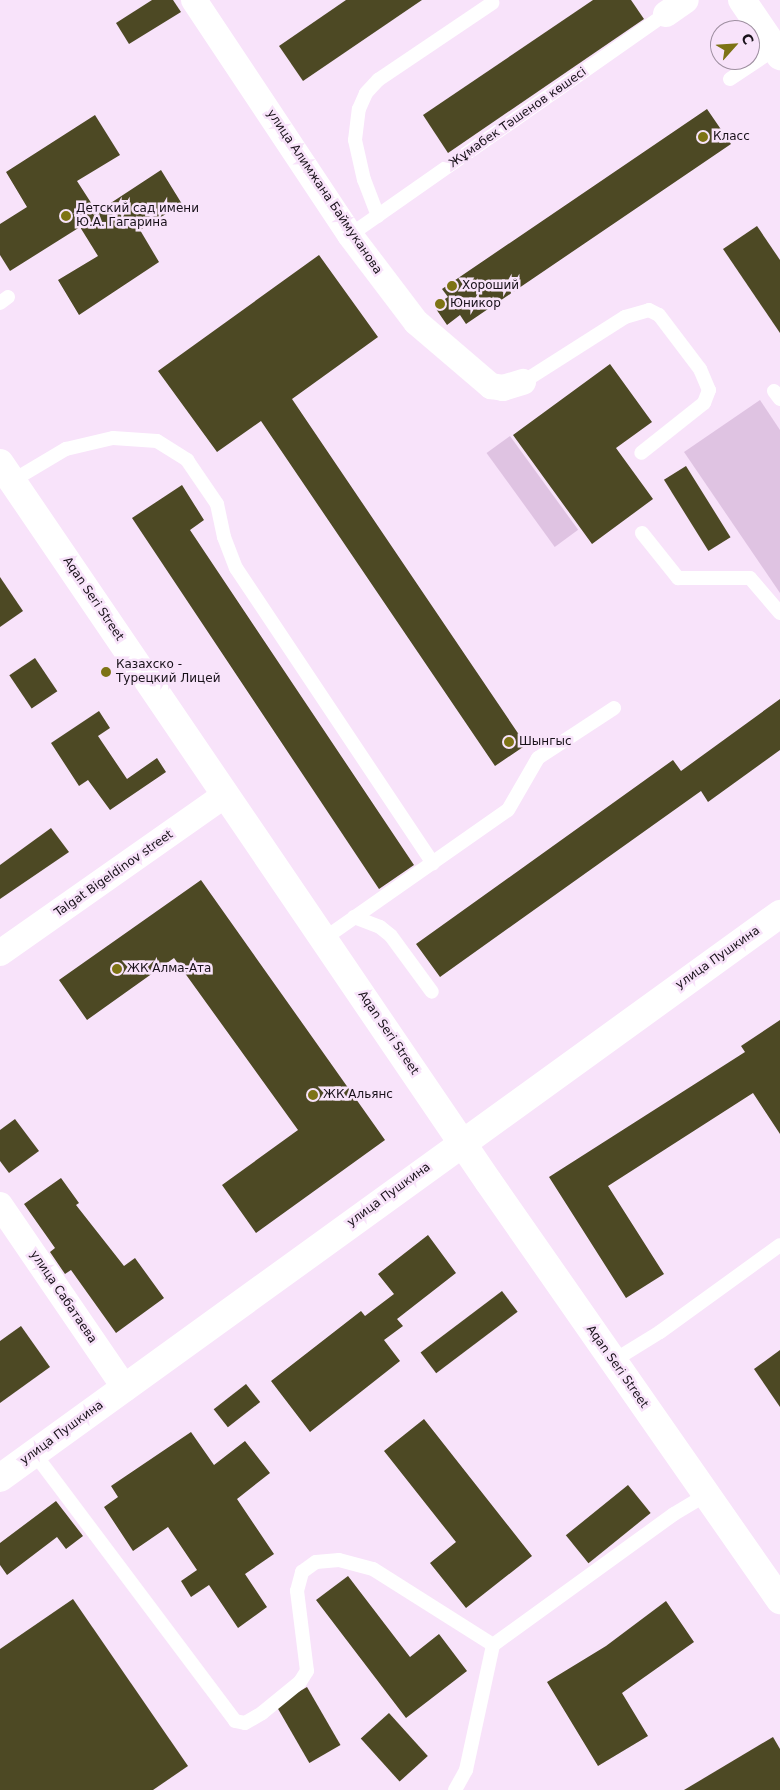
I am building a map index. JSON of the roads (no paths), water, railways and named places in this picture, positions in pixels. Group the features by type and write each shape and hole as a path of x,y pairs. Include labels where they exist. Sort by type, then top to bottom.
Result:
{"street":[{"name":"улица Алимжана Баймуканова","path":"194,0 350,235 416,322 480,380 503,388 523,382"},
{"path":"742,0 778,52"},
{"name":"Aqan Seri Street","path":"5,474 325,938 613,1361 780,1600"},
{"name":"Talgat Bigeldinov street","path":"0,954 226,794"},
{"name":"улица Пушкина","path":"0,1478 462,1141 780,914"},
{"name":"улица Сабатаева","path":"0,1205 125,1388"}],"lane":[{"path":"378,216 364,180 355,140 359,109 366,93 378,80 492,3"},
{"name":"Жұмабек Тәшенов көшесі","path":"350,235 676,7"},
{"path":"730,79 778,52"},
{"path":"523,382 625,317 648,310 659,315 700,369 708,390 704,403 641,453"},
{"path":"5,474 66,449 114,438 157,441 187,460 218,504 224,537 236,568 433,863"},
{"path":"642,534 678,578 750,578 780,613"},
{"path":"325,938 508,810 538,758 614,708"},
{"path":"354,918 380,927 391,936 432,992"},
{"path":"613,1361 660,1332 780,1246"},
{"path":"34,1453 235,1721 244,1723 262,1713 300,1682 307,1671 297,1591 302,1572 316,1562 339,1560 373,1569 493,1645"},
{"path":"455,1790 466,1770 493,1645 674,1514 707,1494"}],"place":[{"name":"Класс","path":"703,137"},
{"name":"Детский сад имени Ю.А. Гагарина","path":"66,216"},
{"name":"Хороший","path":"452,286"},
{"name":"Юникор","path":"440,304"},
{"name":"Казахско - Турецкий Лицей","path":"106,672"},
{"name":"Шынгыс","path":"509,742"},
{"name":"ЖК Алма-Ата","path":"117,969"},
{"name":"ЖК Альянс","path":"313,1095"}]}
